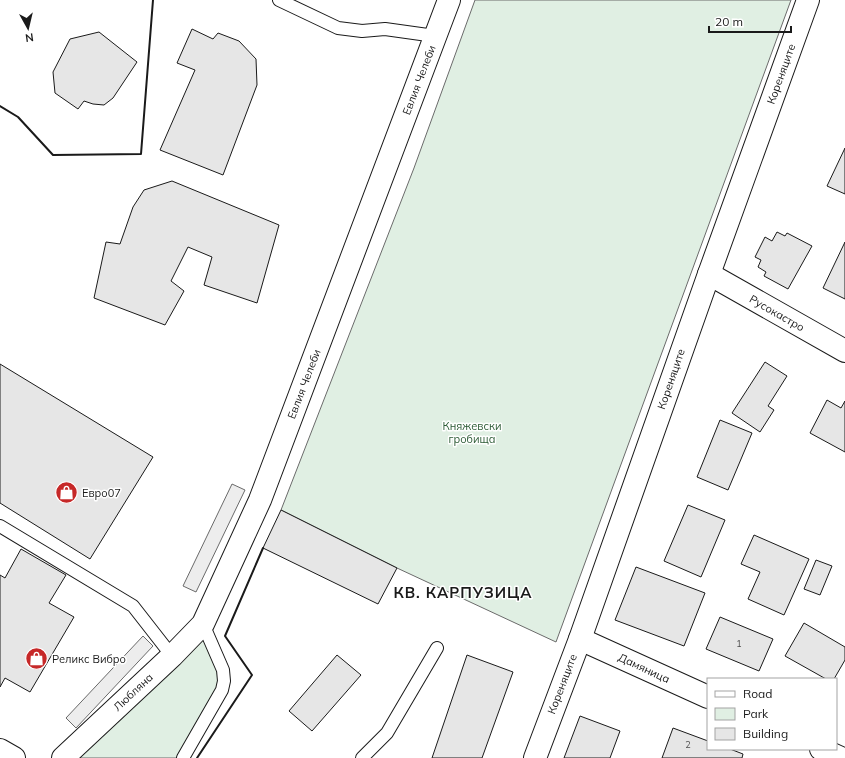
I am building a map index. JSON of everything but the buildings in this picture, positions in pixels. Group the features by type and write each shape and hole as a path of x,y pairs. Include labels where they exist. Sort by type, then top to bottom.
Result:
{"street":[{"name":"Евлия Челеби","path":"203,624 260,500 449,0"},
{"name":"Кореняците","path":"535,758 580,639 808,0"},
{"name":"Русокастро","path":"709,274 845,352"},
{"name":"Любляна","path":"63,758 172,656 203,624"},
{"name":"Дамяница","path":"580,639 707,697"},
{"path":"0,750 14,758"},
{"path":"823,750 841,758"}],"lane":[{"path":"279,0 338,28 362,31 384,29 435,36"},
{"path":"0,526 133,606 172,656"},
{"path":"183,758 222,690 224,681 223,670 203,624"},
{"path":"362,758 387,733 437,648"}],"green space":[{"name":"Княжевски гробища","path":"475,0 791,0 556,642 397,568 281,510 414,168"},
{"path":"203,624 224,681 181,758 63,758"}],"shaded area":[{"path":"232,484 245,490 196,592 183,586"},
{"path":"143,636 153,646 76,728 66,718"}],"wall":[{"path":"0,106 18,117 53,155 141,154 153,0"},
{"path":"197,758 252,675 225,636 263,548"}],"place":[{"name":"Евро07","path":"66,493"},
{"name":"Реликс Вибро","path":"36,659"}],"district":[{"name":"КВ. КАРПУЗИЦА","path":"463,593"}]}
